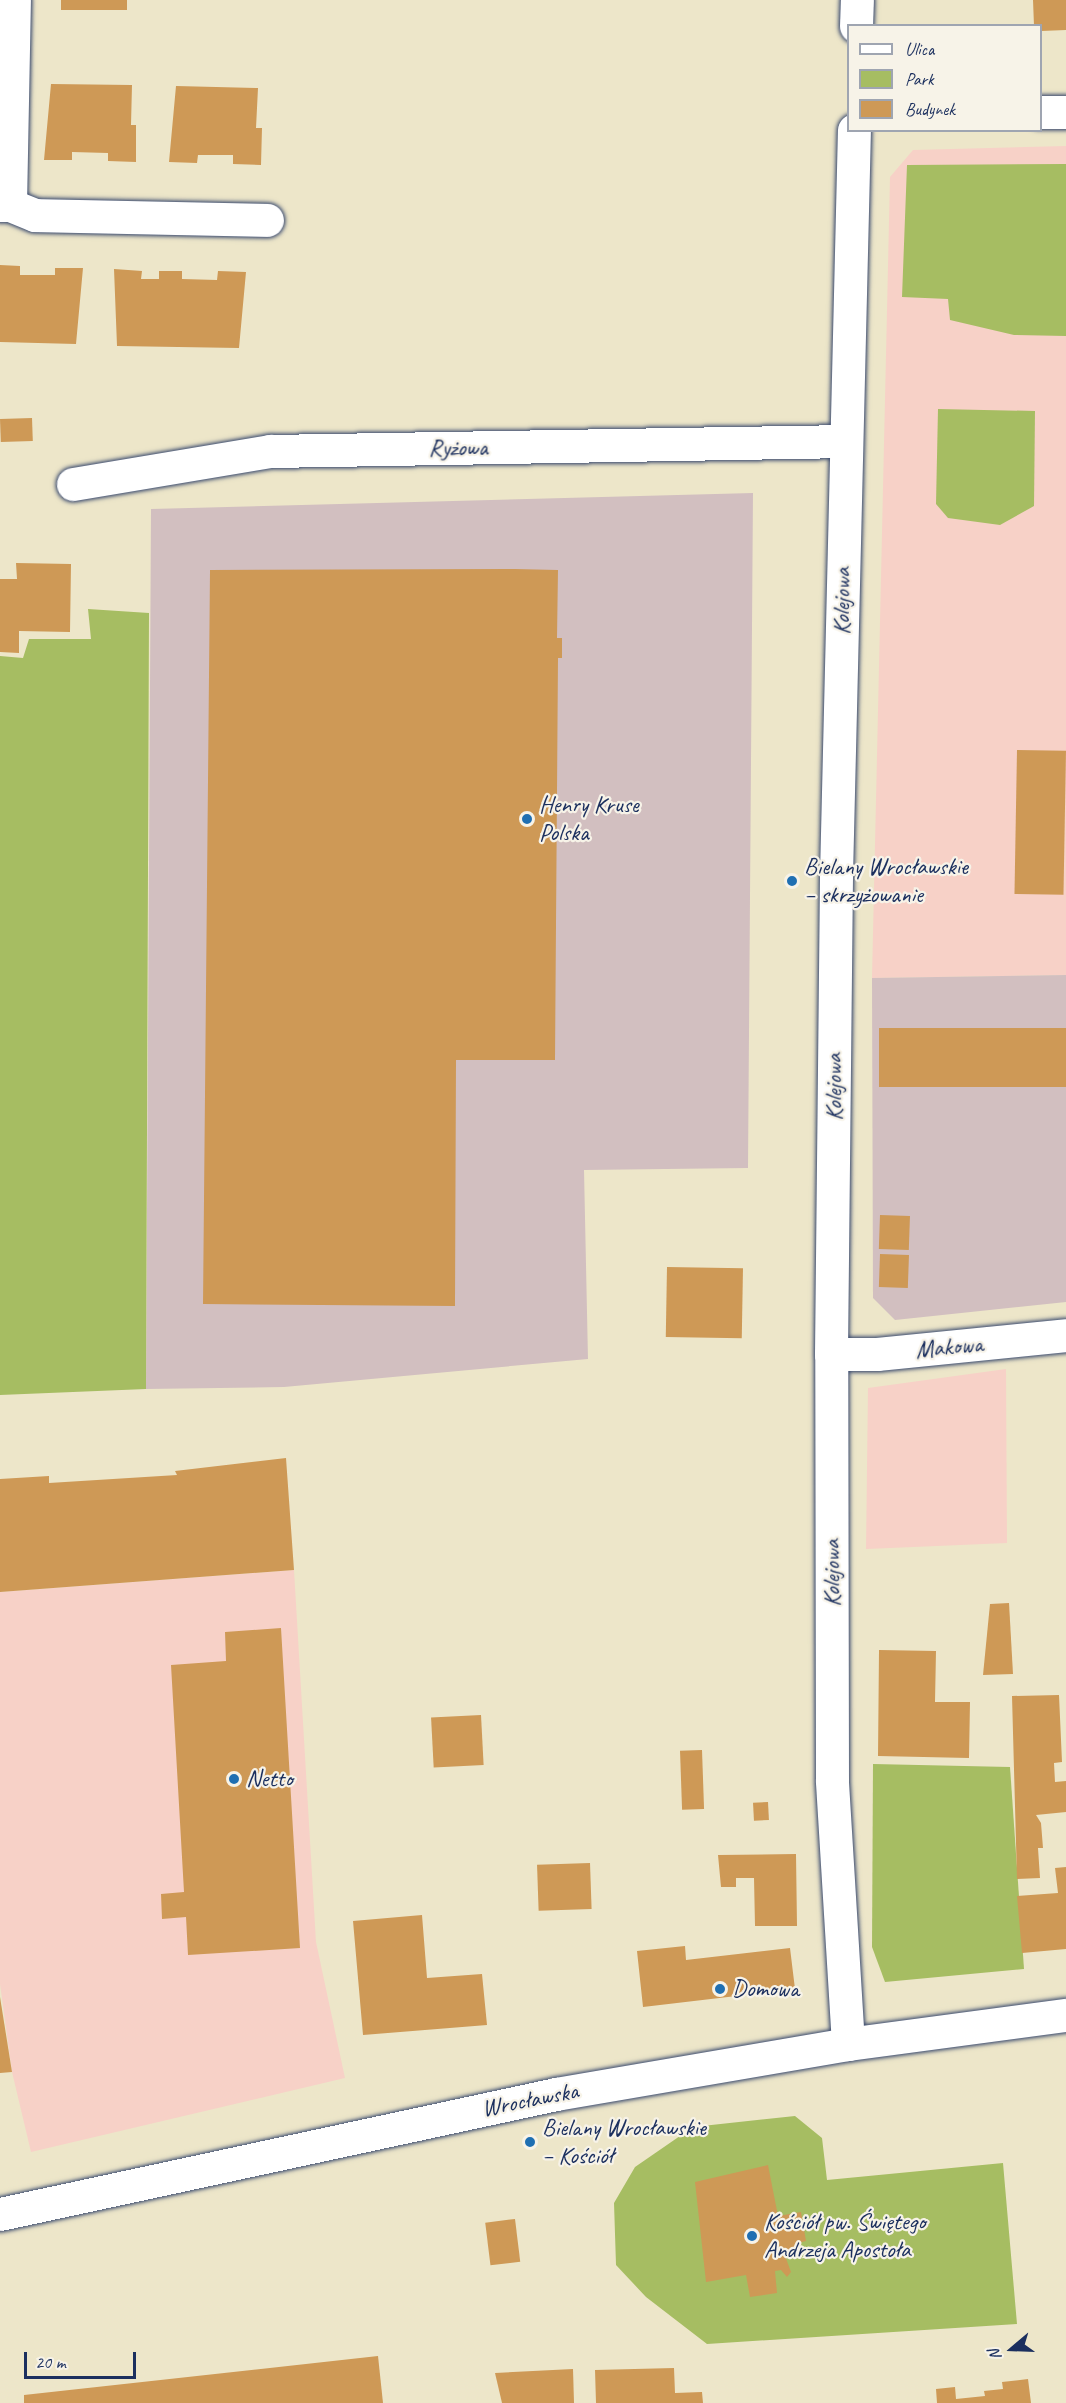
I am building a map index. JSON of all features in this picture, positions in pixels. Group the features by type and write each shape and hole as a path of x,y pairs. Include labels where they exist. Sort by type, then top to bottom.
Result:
{"street":[{"path":"14,0 5,205 35,215 267,220"},
{"path":"856,24 857,0"},
{"path":"1042,112 1066,112"},
{"name":"Kolejowa","path":"848,2044 832,1780 831,1354 846,441 854,132"},
{"name":"Ryżowa","path":"73,484 270,452 846,441"},
{"name":"Makowa","path":"831,1354 877,1354 1066,1335"},
{"name":"Wrocławska","path":"0,2214 556,2094 848,2044 1066,2015"}],"shaded area":[{"path":"1066,146 1066,975 872,978 890,177 913,150"},
{"path":"753,493 748,1168 584,1170 588,1359 284,1387 146,1389 151,509"},
{"path":"1066,975 1066,1302 895,1320 873,1298 872,978"},
{"path":"1006,1369 1007,1543 866,1549 868,1388"},
{"path":"294,1570 316,1942 345,2078 31,2152 12,2072 0,1984 0,1592"}],"green space":[{"path":"1066,164 1066,336 1014,335 950,320 948,299 902,297 907,165"},
{"path":"938,409 1035,411 1034,506 1000,525 948,518 936,504"},
{"path":"88,609 149,613 146,1389 0,1395 0,656 23,658 29,639 91,639"},
{"path":"873,1764 1010,1767 1024,1969 885,1982 872,1947"},
{"path":"795,2116 822,2138 827,2180 1003,2163 1017,2324 707,2344 646,2297 616,2265 614,2203 635,2167 693,2127"}],"building":[{"path":"61,0 127,0 127,10 61,10"},
{"path":"1033,0 1066,0 1066,30 1042,31 1042,24 1034,24"},
{"path":"51,84 132,85 131,125 136,125 136,162 108,161 108,153 72,152 72,160 44,160"},
{"path":"176,86 258,88 256,128 262,128 261,165 233,164 233,155 198,155 197,163 169,162"},
{"path":"0,265 20,266 20,275 55,275 55,268 83,268 76,344 0,342"},
{"path":"114,269 142,271 141,279 159,279 159,271 182,271 182,279 217,280 218,271 246,272 239,348 117,346"},
{"path":"32,418 33,441 1,442 0,419"},
{"path":"16,563 71,564 70,632 19,631 19,653 0,652 0,579 17,579"},
{"path":"210,570 558,570 557,638 562,638 562,658 558,658 555,1060 456,1060 455,1306 203,1304"},
{"path":"1017,750 1066,751 1063,895 1014,894"},
{"path":"879,1028 1066,1028 1066,1087 879,1087"},
{"path":"880,1215 910,1216 909,1250 879,1249"},
{"path":"880,1254 909,1255 908,1288 879,1287"},
{"path":"667,1267 743,1268 742,1338 666,1337"},
{"path":"286,1458 294,1570 0,1592 0,1479 49,1476 49,1483 177,1475 175,1471"},
{"path":"1009,1603 1013,1674 983,1675 990,1604"},
{"name":"Netto","path":"281,1628 300,1948 188,1955 186,1917 162,1919 161,1894 184,1892 171,1665 226,1661 225,1632"},
{"path":"879,1650 936,1651 935,1702 970,1702 969,1758 878,1756"},
{"path":"1059,1695 1062,1762 1054,1763 1055,1782 1066,1781 1066,1812 1036,1815 1041,1823 1043,1848 1038,1848 1040,1878 1017,1879 1012,1696"},
{"path":"481,1715 484,1765 434,1768 431,1718"},
{"path":"702,1750 704,1809 682,1810 680,1751"},
{"path":"768,1802 769,1820 754,1821 753,1803"},
{"path":"796,1854 797,1926 755,1926 754,1878 736,1878 736,1887 721,1887 718,1855"},
{"path":"590,1863 592,1909 539,1911 537,1865"},
{"path":"1066,1867 1066,1949 1022,1953 1017,1896 1058,1893 1055,1868"},
{"path":"422,1915 427,1978 482,1974 487,2025 363,2035 353,1921"},
{"path":"685,1946 686,1960 790,1948 795,1989 643,2007 637,1951"},
{"path":"0,1997 12,2072 0,2073"},
{"name":"Kościół pw. Świętego Andrzeja Apostoła","path":"768,2165 778,2216 801,2212 806,2241 798,2243 800,2251 784,2253 791,2272 787,2277 781,2270 775,2271 777,2293 750,2297 746,2275 706,2282 695,2182"},
{"path":"515,2219 520,2262 490,2265 485,2223"},
{"path":"378,2356 383,2403 24,2403 24,2395"},
{"path":"674,2368 675,2393 702,2392 703,2403 596,2403 595,2370"},
{"path":"573,2369 574,2403 502,2403 495,2373"},
{"path":"1028,2379 1031,2403 937,2403 936,2389 955,2387 956,2399 985,2396 984,2391 1003,2389 1002,2382"}],"place":[{"name":"Henry Kruse Polska","path":"527,819"},
{"name":"Bielany Wrocławskie – skrzyżowanie","path":"792,881"},
{"name":"Netto","path":"234,1779"},
{"name":"Domowa","path":"720,1989"},
{"name":"Bielany Wrocławskie – Kościół","path":"530,2142"},
{"name":"Kościół pw. Świętego Andrzeja Apostoła","path":"752,2236"}]}
